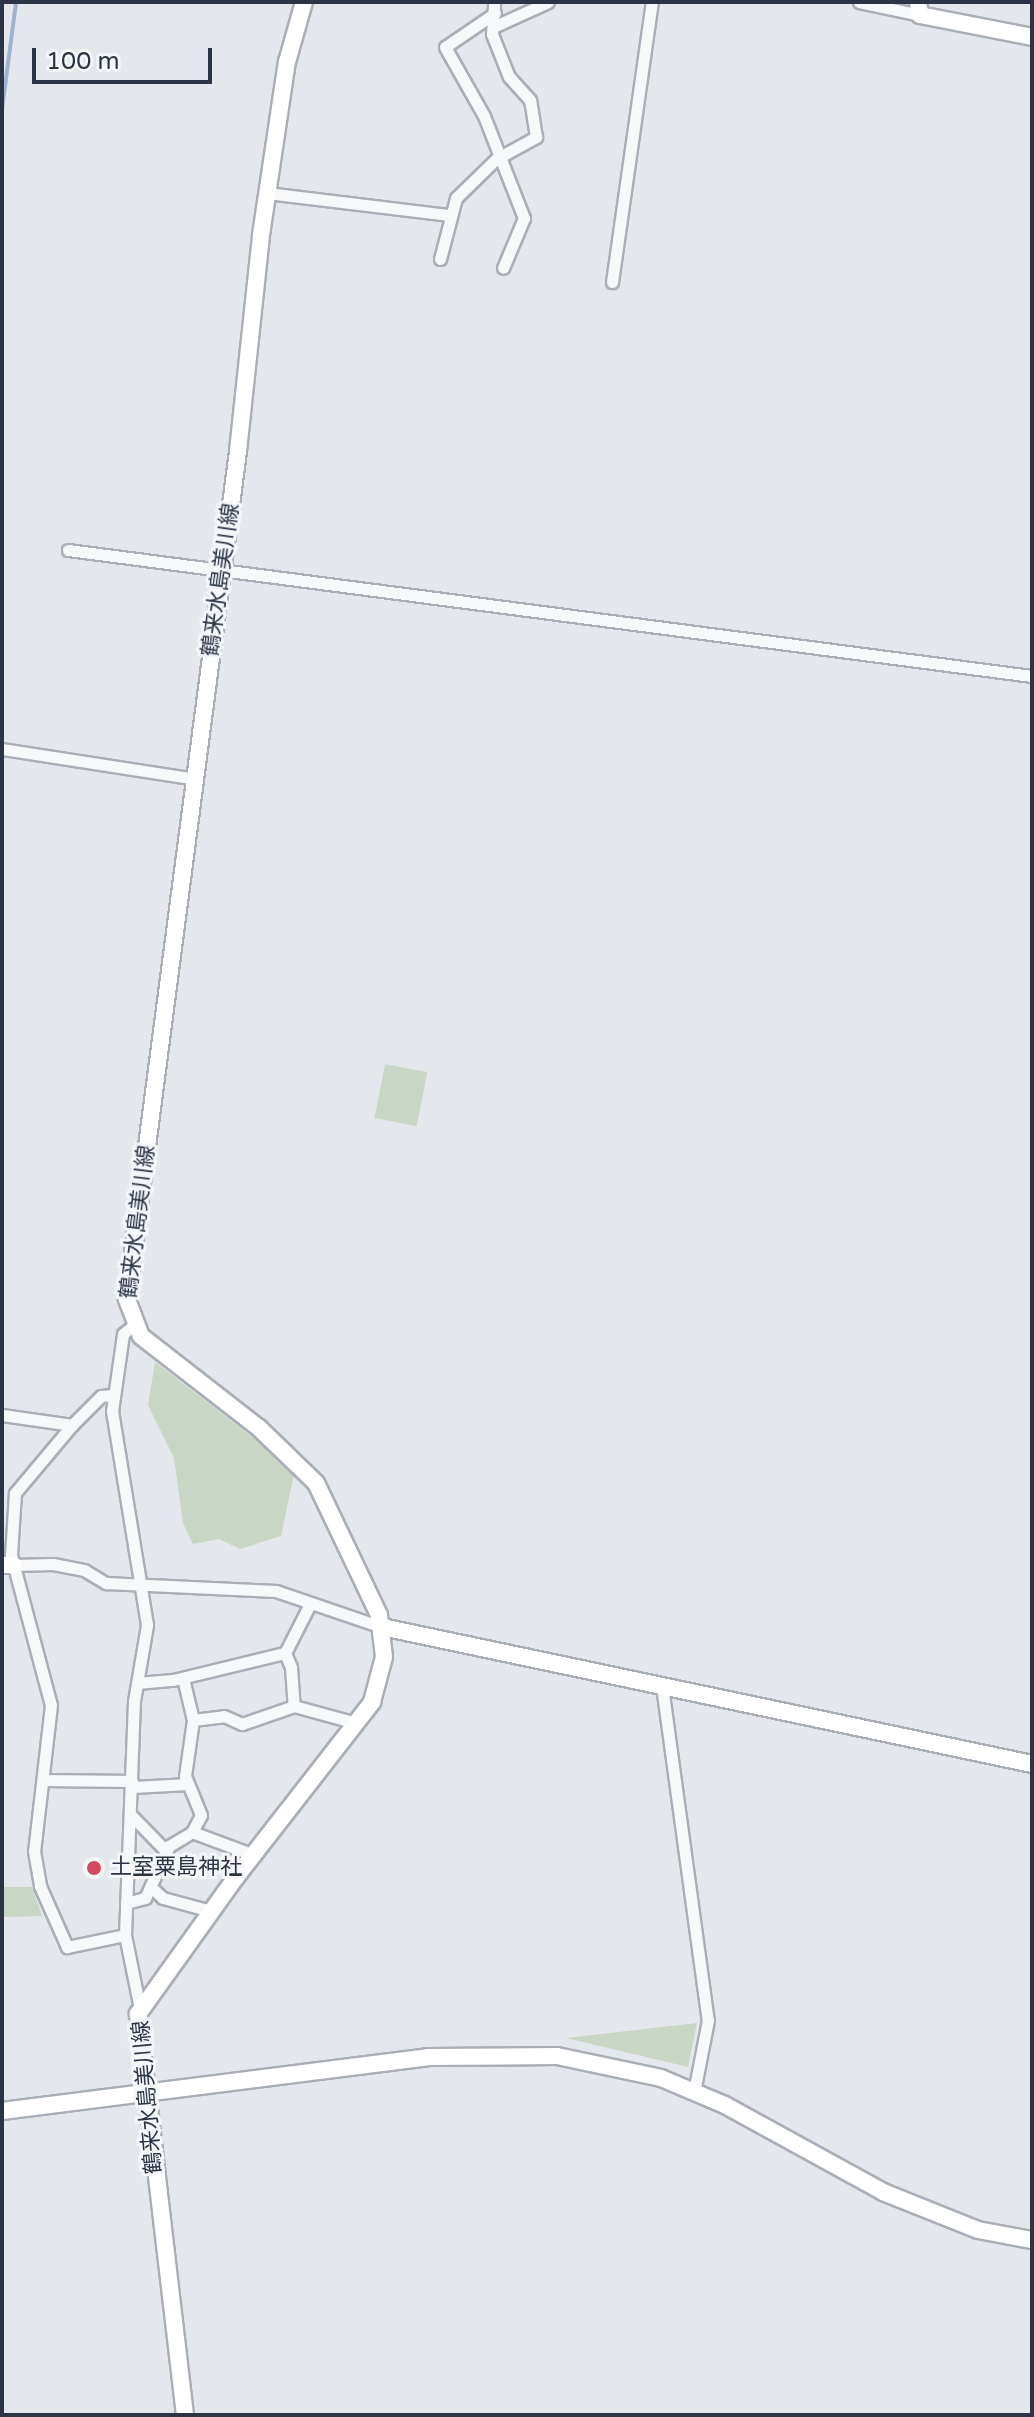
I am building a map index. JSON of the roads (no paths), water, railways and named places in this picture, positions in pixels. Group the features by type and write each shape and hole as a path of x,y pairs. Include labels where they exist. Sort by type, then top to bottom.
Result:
{"main road":[{"name":"鶴来水島美川線","path":"185,2415 144,2092 140,2009 211,1911 356,1723 379,1681 382,1627 316,1483 259,1428 175,1366 134,1325 128,1312 130,1270 222,572 267,193 287,62 304,2"},
{"path":"919,8 1032,37"},
{"path":"382,1627 1032,1764"},
{"path":"2,2111 428,2057 520,2053 627,2069 694,2092 883,2192 978,2230 1032,2240"}],"street":[{"path":"493,27 548,2"},
{"path":"612,282 652,2"},
{"path":"859,2 919,8"},
{"path":"440,259 448,215 456,198 501,155 532,142 535,119 530,100 504,66 493,27 494,7"},
{"path":"494,7 445,47 501,155 524,218 503,268"},
{"path":"267,193 448,215"},
{"path":"68,550 1032,676"},
{"path":"2,749 195,779"},
{"path":"134,1325 123,1334 113,1395 112,1430 147,1625 137,1683 125,1935 140,2009"},
{"path":"113,1395 101,1396 72,1425 15,1493 8,1565 51,1705 34,1851 40,1886 63,1942 77,1948 125,1935"},
{"path":"2,1415 72,1425"},
{"path":"8,1565 53,1564 84,1570 106,1583 276,1591 382,1627"},
{"path":"137,1683 183,1678 285,1653 310,1604"},
{"path":"285,1653 291,1667 294,1706"},
{"path":"126,1903 145,1898 166,1851 192,1832 202,1806 188,1784 184,1755 193,1720 183,1678"},
{"path":"662,1686 708,2020 694,2092"},
{"path":"193,1720 224,1716 242,1724 294,1706 356,1723"},
{"path":"44,1780 188,1784"},
{"path":"131,1815 166,1851"},
{"path":"192,1832 254,1855"},
{"path":"127,1878 152,1885 163,1898 211,1911"}],"waterway":[{"path":"2,109 16,2"}],"place":[{"name":"土室粟島神社","path":"94,1868"}]}
